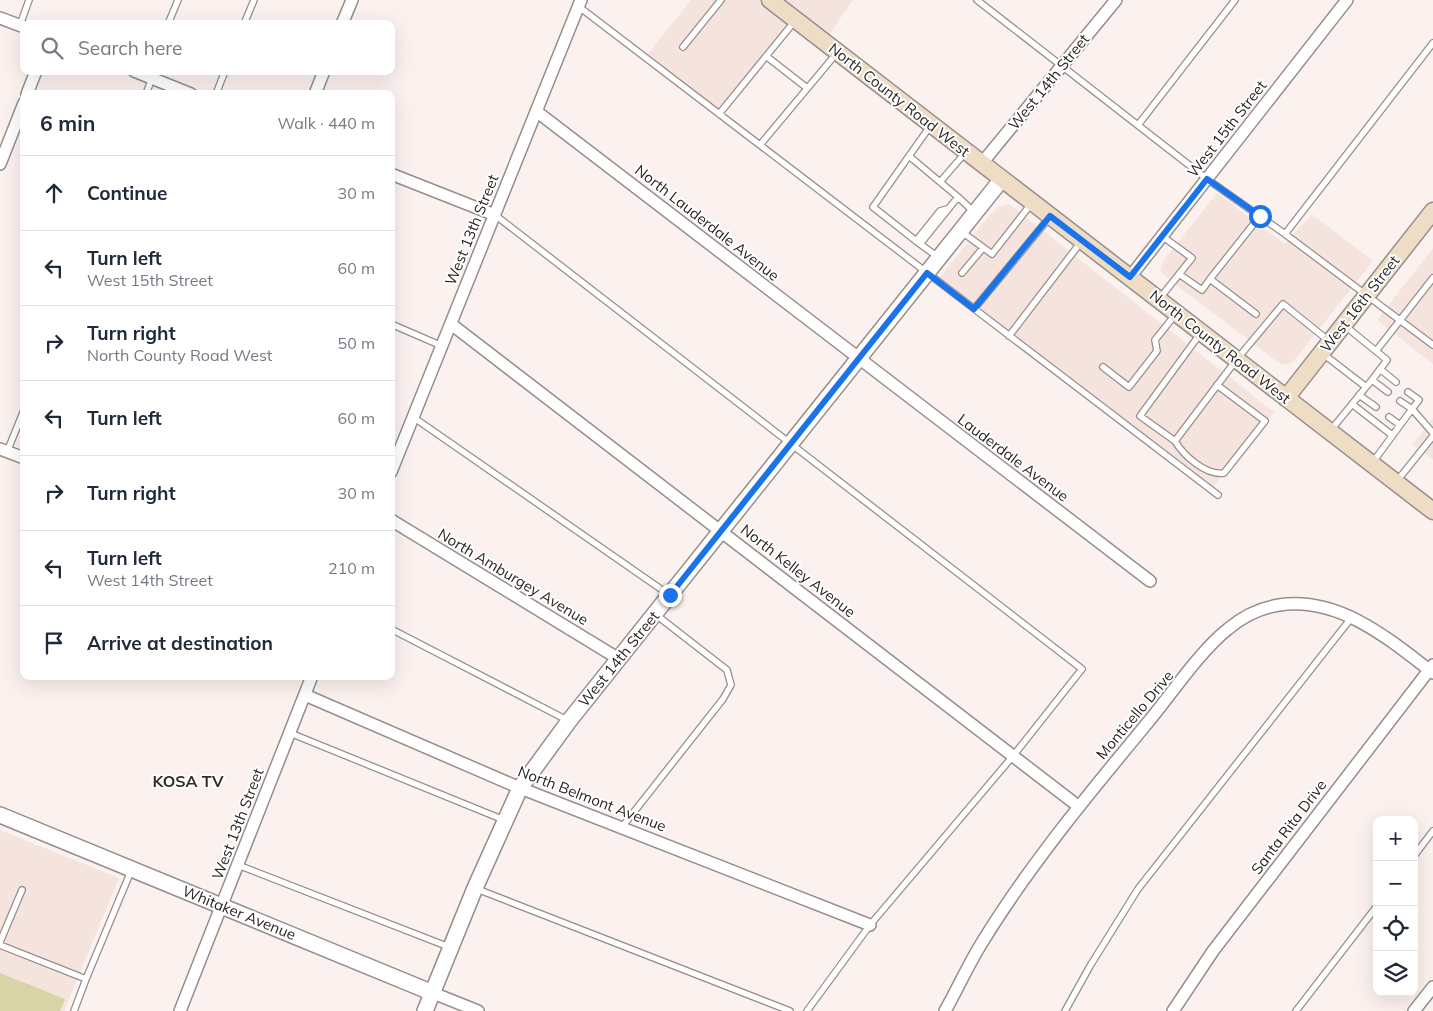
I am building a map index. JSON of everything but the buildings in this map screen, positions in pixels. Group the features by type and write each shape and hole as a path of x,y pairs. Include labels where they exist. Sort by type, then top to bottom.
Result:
{"main road":[{"name":"North County Road West","path":"770,0 1433,511"},
{"name":"West 16th Street","path":"1286,398 1433,211"}],"street":[{"path":"344,20 352,0"},
{"name":"West 14th Street","path":"982,163 1064,66 1116,0"},
{"name":"West 15th Street","path":"1130,277 1347,0"},
{"name":"West 13th Street","path":"395,462 580,3"},
{"path":"0,18 20,25"},
{"path":"29,90 34,75"},
{"path":"149,75 182,90"},
{"path":"317,90 322,75"},
{"name":"North Lauderdale Avenue","path":"536,111 858,359"},
{"path":"0,164 20,113"},
{"path":"395,176 495,215"},
{"name":"West 14th Street","path":"425,1011 475,888 520,788 569,721 1002,179"},
{"name":"North Kelley Avenue","path":"451,324 1078,806"},
{"name":"Lauderdale Avenue","path":"858,359 1150,581"},
{"path":"4,451 20,457"},
{"name":"North Amburgey Avenue","path":"395,522 619,659"},
{"name":"Monticello Drive","path":"945,1011 982,942 1078,806 1214,642 1242,618 1277,605 1296,603 1325,607 1352,617 1432,669"},
{"name":"Santa Rita Drive","path":"1173,1011 1213,951 1432,669"},
{"name":"West 13th Street","path":"181,1011 311,680"},
{"name":"North Belmont Avenue","path":"305,695 520,788 870,925"},
{"name":"Whitaker Avenue","path":"0,815 478,1011"},
{"path":"1414,1011 1433,987"}],"lane":[{"path":"24,20 29,0"},
{"path":"170,20 178,0"},
{"path":"246,20 254,0"},
{"path":"684,47 721,0"},
{"path":"978,0 1207,179 1285,234 1433,345"},
{"path":"1138,125 1235,0"},
{"path":"580,3 719,114 1218,495"},
{"path":"719,114 796,20"},
{"path":"1285,234 1433,43"},
{"path":"760,145 837,52"},
{"path":"766,56 807,88"},
{"path":"147,90 149,75"},
{"path":"218,90 223,75"},
{"path":"932,125 872,207 939,258"},
{"path":"940,182 966,151"},
{"path":"909,156 975,213"},
{"path":"918,242 958,197"},
{"path":"960,231 992,254 1032,202"},
{"path":"495,215 1082,669 1013,756 870,925 807,1011"},
{"path":"974,309 1050,216"},
{"path":"1179,274 1202,290 1260,216"},
{"path":"1159,299 1192,258 1162,236"},
{"path":"1009,336 1082,240"},
{"path":"962,273 983,248"},
{"path":"1376,351 1433,278"},
{"path":"1210,279 1256,314"},
{"path":"1175,441 1237,359 1283,304 1366,387"},
{"path":"1103,367 1129,387 1157,351 1155,340 1176,313"},
{"path":"1330,431 1388,360 1343,325"},
{"path":"395,326 442,346"},
{"path":"1201,332 1140,416 1175,441 1180,450 1210,472 1224,473 1265,421 1218,385"},
{"path":"1380,369 1396,382"},
{"path":"1372,380 1388,392"},
{"path":"1371,463 1419,400 1408,392"},
{"path":"1360,395 1376,407"},
{"path":"1396,482 1433,434 1412,410 1400,401"},
{"path":"1352,404 1392,435"},
{"path":"414,417 670,595"},
{"path":"1389,417 1400,425"},
{"path":"4,451 20,418"},
{"path":"622,827 723,699 731,685 726,670 655,614"},
{"path":"1065,1011 1138,888 1352,617"},
{"path":"395,631 569,721"},
{"path":"290,733 506,820"},
{"path":"1418,851 1433,832"},
{"path":"238,865 451,948"},
{"path":"74,1011 132,869"},
{"path":"475,888 790,1011"},
{"path":"22,890 0,944 86,979"},
{"path":"1296,1011 1373,911"}],"shaded area":[{"path":"691,0 853,0 824,42 793,18 719,112 646,56"},
{"path":"1217,193 1285,244 1312,214 1373,261 1292,363 1283,365 1275,360 1168,279 1160,270 1164,260"},
{"path":"1009,204 1274,412 1214,486 939,279 988,217 998,207"},
{"path":"1433,248 1433,364 1377,320"},
{"path":"1433,418 1433,460 1413,444"},
{"path":"0,830 119,878 64,1011 0,1011"},
{"path":"0,973 65,999 60,1011 0,1011"}],"district":[{"name":"KOSA TV","path":"188,781"}],"route":[{"path":"670,595 927,273 974,309 1050,216 1130,277 1207,179 1260,216"}]}
